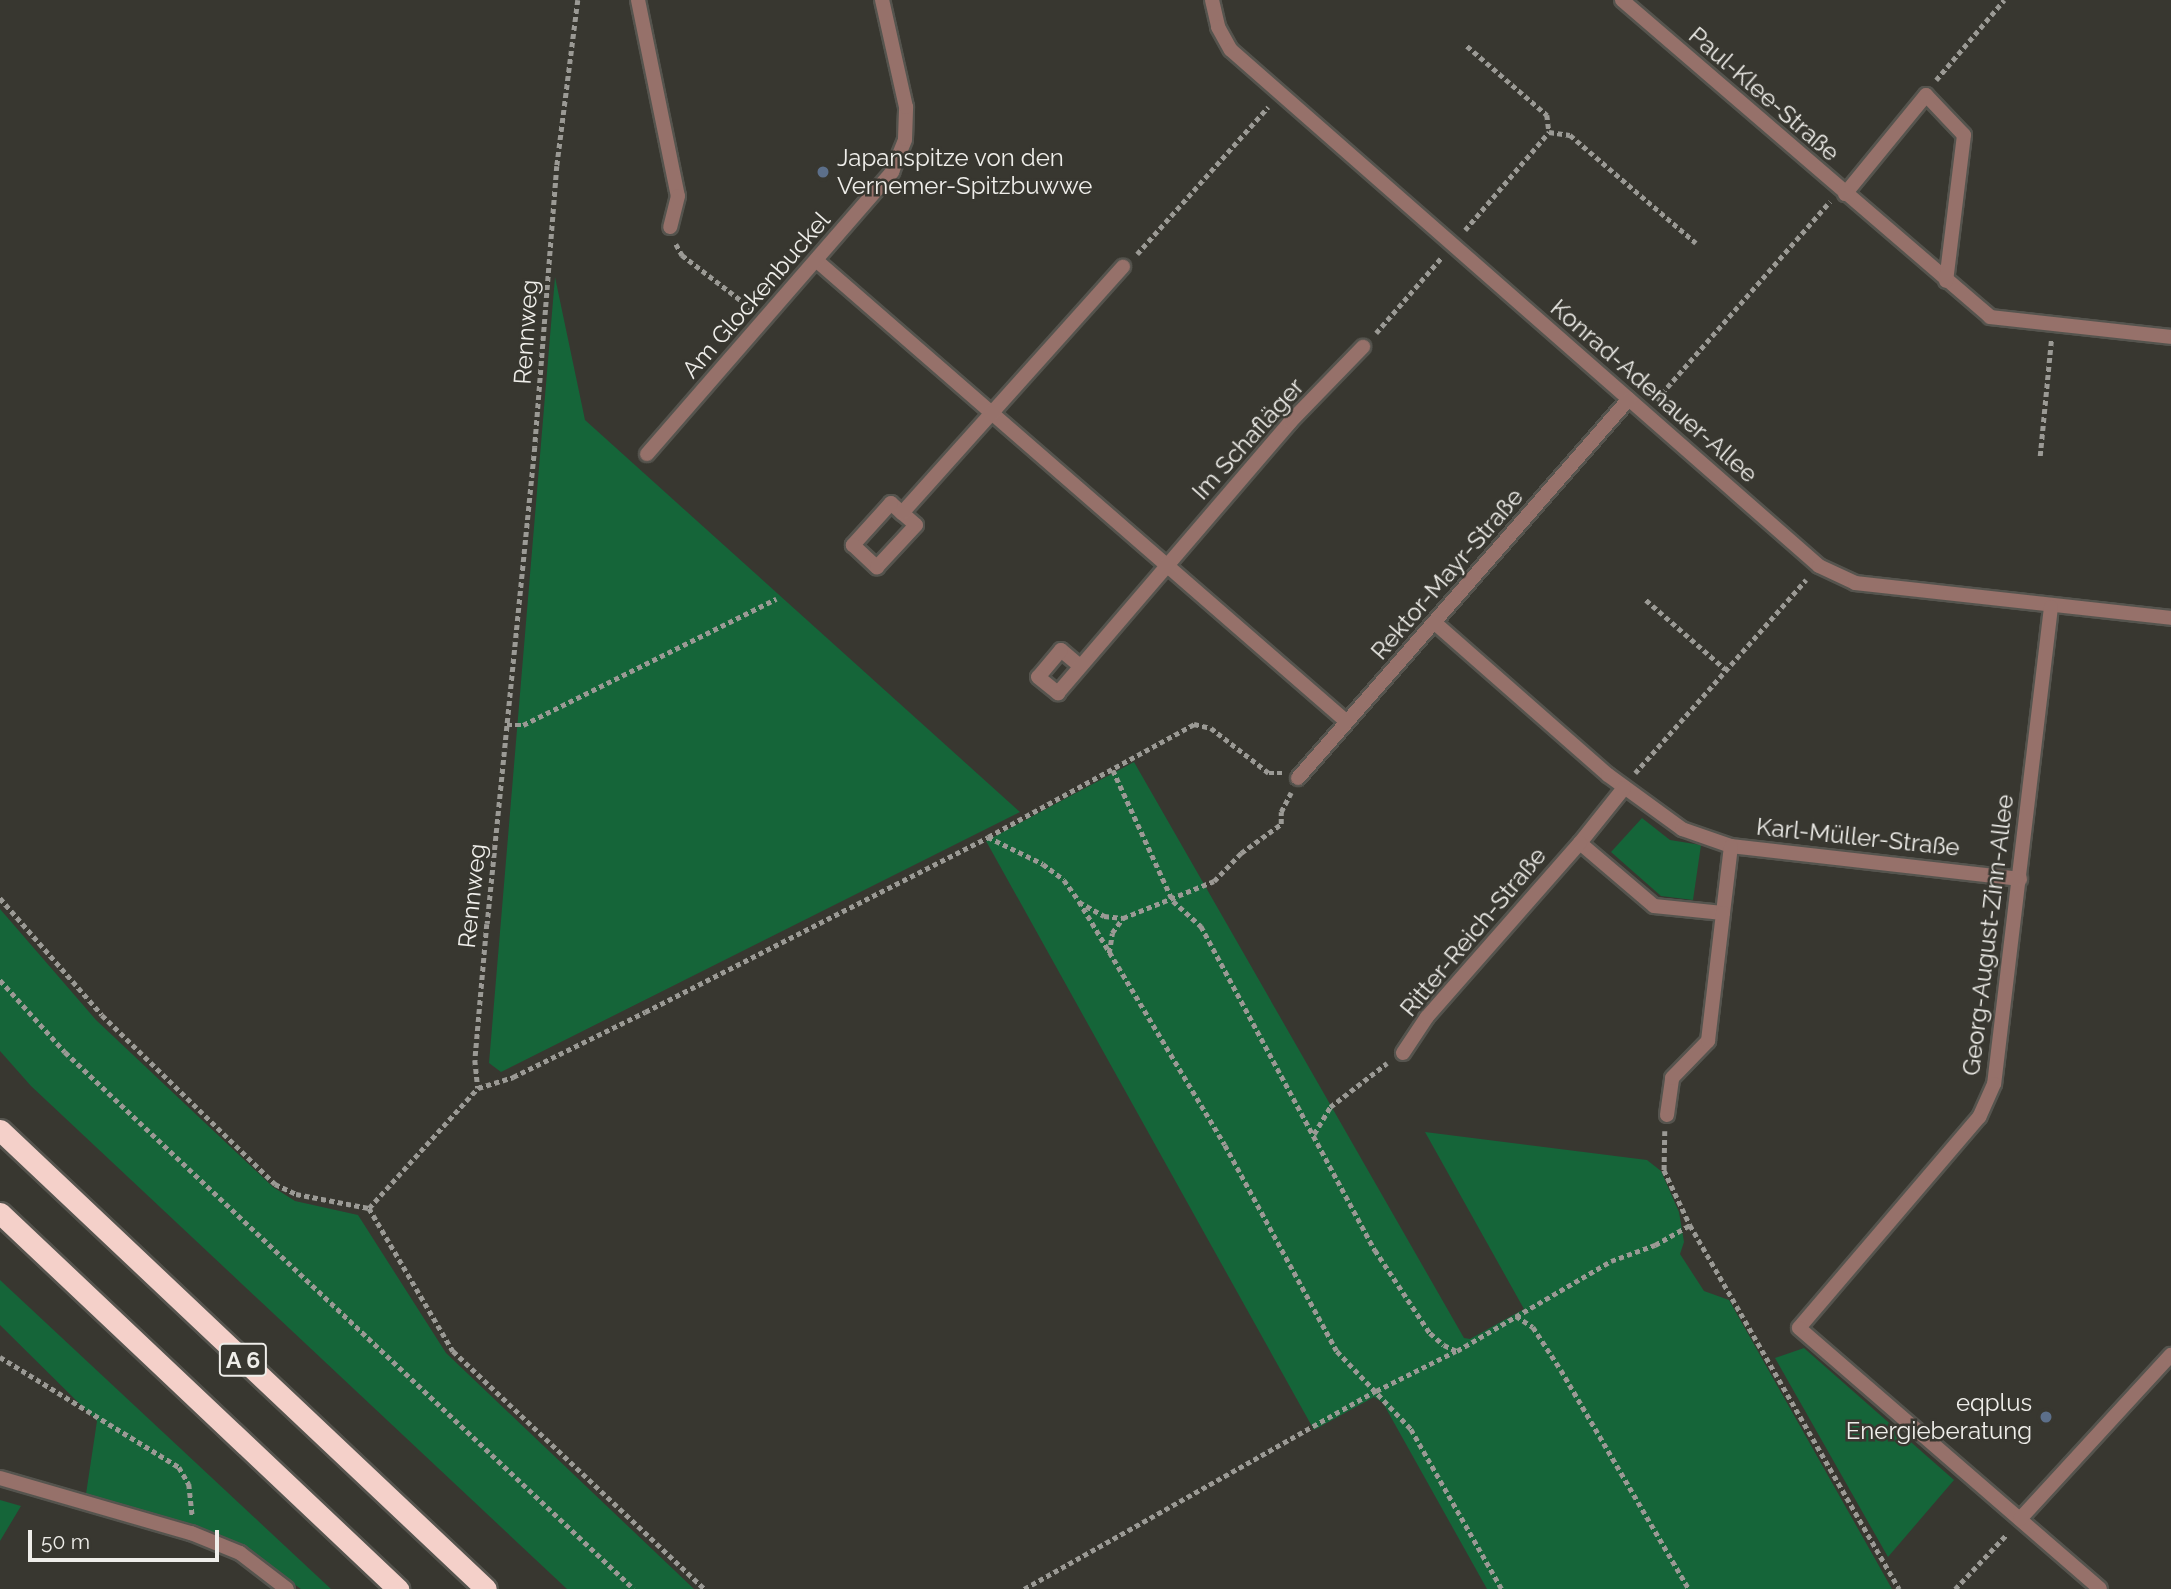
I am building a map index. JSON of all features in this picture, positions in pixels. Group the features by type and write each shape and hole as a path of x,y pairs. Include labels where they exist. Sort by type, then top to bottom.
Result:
{"highway":[{"name":"A 6","path":"0,1130 486,1589"},
{"name":"A 6","path":"0,1213 398,1589"}],"street":[{"path":"638,0 678,196 670,227"},
{"name":"Am Glockenbuckel","path":"647,454 892,172 905,139 906,107 882,0"},
{"name":"Konrad-Adenauer-Allee","path":"1212,0 1218,27 1231,50 1819,566 1855,583 2051,607 2171,618"},
{"name":"Paul-Klee-Straße","path":"1622,0 1990,317 2052,326 2171,337"},
{"path":"1926,95 1964,135 1946,281"},
{"name":"Paul-Klee-Straße","path":"1842,192 1926,95"},
{"path":"817,261 1348,722"},
{"path":"902,513 1123,267"},
{"name":"Im Schafläger","path":"1080,666 1290,422 1363,347"},
{"name":"Rektor-Mayr-Straße","path":"1298,778 1629,399"},
{"path":"891,503 902,513 916,525 877,567 853,545 891,503"},
{"name":"Georg-August-Zinn-Allee","path":"2020,1519 1798,1328 1979,1117 1994,1084 2051,607"},
{"name":"Karl-Müller-Straße","path":"1435,624 1624,788 1682,829 1731,846 2020,878"},
{"path":"1624,788 1580,843 1654,906 1723,914"},
{"name":"Ritter-Reich-Straße","path":"1403,1053 1427,1017 1580,843"},
{"name":"Karl-Müller-Straße","path":"1667,1115 1672,1078 1708,1041 1731,846"},
{"path":"2100,1589 2020,1519 2171,1354"},
{"path":"0,1478 191,1533 240,1553 288,1589"}],"path":[{"name":"Rennweg","path":"478,1088 480,992 535,447 556,166 578,0"},
{"path":"1926,95 2004,0"},
{"path":"1467,46 1547,115 1549,132 1570,135 1696,243"},
{"path":"1123,267 1280,93"},
{"path":"1644,412 1842,192"},
{"path":"670,227 682,255 764,320"},
{"path":"2040,456 2052,326"},
{"path":"1624,788 1725,669 1819,566"},
{"path":"507,725 523,725 776,598"},
{"path":"1646,600 1725,669"},
{"path":"369,1208 478,1088 513,1077 988,837 1194,724 1211,728 1269,773 1298,778 1280,811 1281,824 1241,853 1214,881 1173,901 1124,918 1104,916 1079,901"},
{"path":"1113,770 1173,901 1201,926 1376,1250 1430,1333 1457,1351"},
{"path":"988,837 1006,842 1043,864 1063,880 1079,901 1225,1145 1337,1351 1352,1372 1376,1391 1410,1429 1502,1589"},
{"path":"0,898 102,1015 275,1184 296,1194 369,1208 453,1350 705,1589"},
{"path":"1110,953 1112,933 1124,918"},
{"path":"0,980 65,1052 634,1589"},
{"path":"1314,1134 1330,1107 1403,1053"},
{"path":"1667,1115 1664,1170 1690,1225 1899,1589"},
{"path":"1024,1589 1376,1391 1457,1351 1611,1261 1656,1245 1690,1225"},
{"path":"1516,1316 1533,1326 1561,1370 1689,1589"},
{"path":"0,1357 179,1467 190,1484 192,1505"},
{"path":"1955,1589 2020,1519"}],"green space":[{"path":"555,277 585,420 1020,812 501,1072 489,1063"},
{"path":"1134,762 1464,1338 1470,1339 1524,1309 1425,1132 1647,1160 1661,1171 1679,1212 1684,1242 1680,1254 1704,1291 1729,1300 1892,1589 1487,1589 1383,1403 1374,1397 1314,1430 986,841"},
{"path":"1642,818 1670,840 1701,845 1693,900 1661,896 1611,852"},
{"path":"0,909 96,1020 273,1187 295,1201 358,1215 446,1353 694,1589 567,1589 31,1086 0,1051"},
{"path":"0,1280 331,1589 301,1589 240,1546 86,1494 97,1421 0,1325"},
{"path":"1804,1348 1954,1480 1888,1557 1775,1358"},
{"path":"0,1500 21,1506 0,1541"}],"place":[{"name":"Japanspitze von den Vernemer-Spitzbuwwe","path":"823,172"},
{"name":"eqplus Energieberatung","path":"2046,1417"}]}
